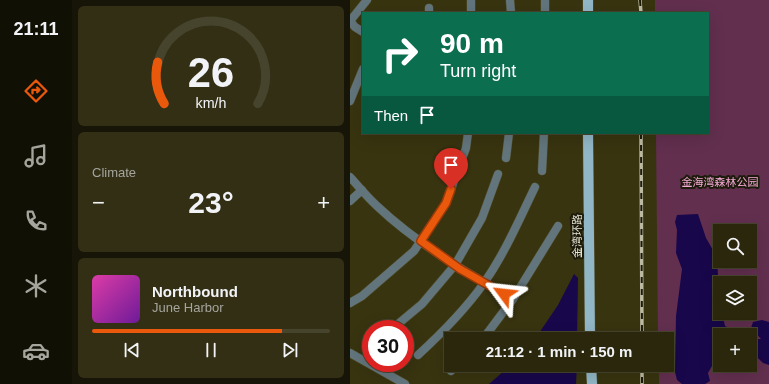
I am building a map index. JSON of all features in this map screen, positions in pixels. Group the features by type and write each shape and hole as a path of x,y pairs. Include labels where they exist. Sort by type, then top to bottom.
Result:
{"main road":[{"path":"588,0 588,12"},
{"name":"金湾环路","path":"588,134 590,332"},
{"path":"591,372 592,384"}],"street":[{"path":"362,31 355,27 350,21 367,0"},
{"path":"471,0 471,12"},
{"path":"510,0 511,12"},
{"path":"545,0 545,12"},
{"path":"350,101 362,71"},
{"path":"350,303 362,296 414,251 421,241 446,203 466,148 468,134"},
{"path":"506,158 509,134"},
{"path":"542,171 544,134"},
{"path":"403,320 422,304 455,265 482,218 498,174"},
{"path":"350,177 377,206 421,241 455,265 513,299"},
{"path":"418,355 453,322 484,283 512,235 535,187"},
{"path":"350,201 362,190"},
{"path":"488,332 513,299 558,226"},
{"path":"350,353 405,384"}],"green space":[{"name":"金海湾森林公园","path":"655,0 769,0 769,384 659,384 659,372 674,372 674,332 658,332 656,134 709,134 709,12 655,12"}],"shaded area":[{"path":"698,214 706,238 713,250 713,268 718,268 718,276 713,276 713,320 724,320 725,326 729,328 713,328 713,364 708,373 710,381 705,384 682,384 677,380 675,372 676,316 682,269 676,253 677,230 675,222 677,215"},
{"path":"574,274 578,278 577,332 540,332 558,305"},
{"path":"762,320 769,322 769,365 763,363 757,357 757,339 761,339 757,335 757,328 751,328 753,322"},
{"path":"503,372 577,372 576,384 489,384"}],"railway":[{"path":"640,0 641,12"},
{"path":"641,134 642,332"},
{"path":"642,372 642,384"}],"route":[{"path":"451,189 446,203 421,241 460,269 504,294"}]}
